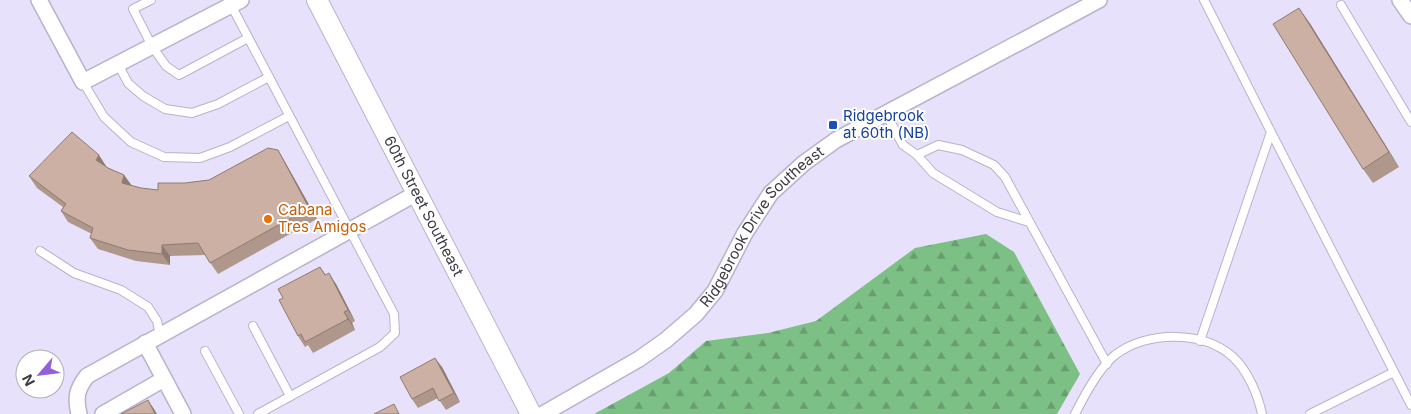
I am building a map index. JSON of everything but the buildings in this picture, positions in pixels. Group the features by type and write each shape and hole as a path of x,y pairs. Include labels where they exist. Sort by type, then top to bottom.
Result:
{"main road":[{"name":"60th Street Southeast","path":"317,0 531,414"}],"street":[{"path":"39,0 83,82 233,2"},
{"name":"Ridgebrook Drive Southeast","path":"543,414 639,360 696,314 716,291 745,233 771,193 804,164 836,140 885,112 1099,0"},
{"path":"1400,0 1411,16"},
{"path":"79,414 76,402 79,387 88,376 417,193"},
{"path":"145,343 183,414"},
{"path":"103,414 164,379"}],"lane":[{"path":"151,0 133,9 152,46 166,66 179,75 248,38"},
{"path":"1204,0 1411,405"},
{"path":"233,2 248,38 394,314 395,333 380,347 258,414"},
{"path":"1341,5 1411,122"},
{"path":"118,64 128,83 143,96 165,109 192,113 218,104 269,77"},
{"path":"83,82 104,117 124,136 131,142 164,157 200,158 230,147 289,116"},
{"path":"885,112 903,145 934,173 997,212 1029,222"},
{"path":"1200,341 1271,132"},
{"path":"917,156 938,145 962,150 994,165 1005,176 1107,364"},
{"path":"40,251 74,273 121,290 148,307 157,322 160,335"},
{"path":"253,326 290,396"},
{"path":"1075,414 1088,388 1115,355 1133,345 1158,338 1179,336 1213,345 1233,357 1245,372 1259,400 1262,414"},
{"path":"206,351 239,414"},
{"path":"1310,414 1394,372"}],"green space":[{"path":"986,234 1014,252 1080,374 1057,414 594,414 669,373 706,341 768,333 816,321 915,248"}],"place":[{"name":"Ridgebrook at 60th (NB)","path":"833,125"},
{"name":"Cabana Tres Amigos","path":"268,219"}]}
